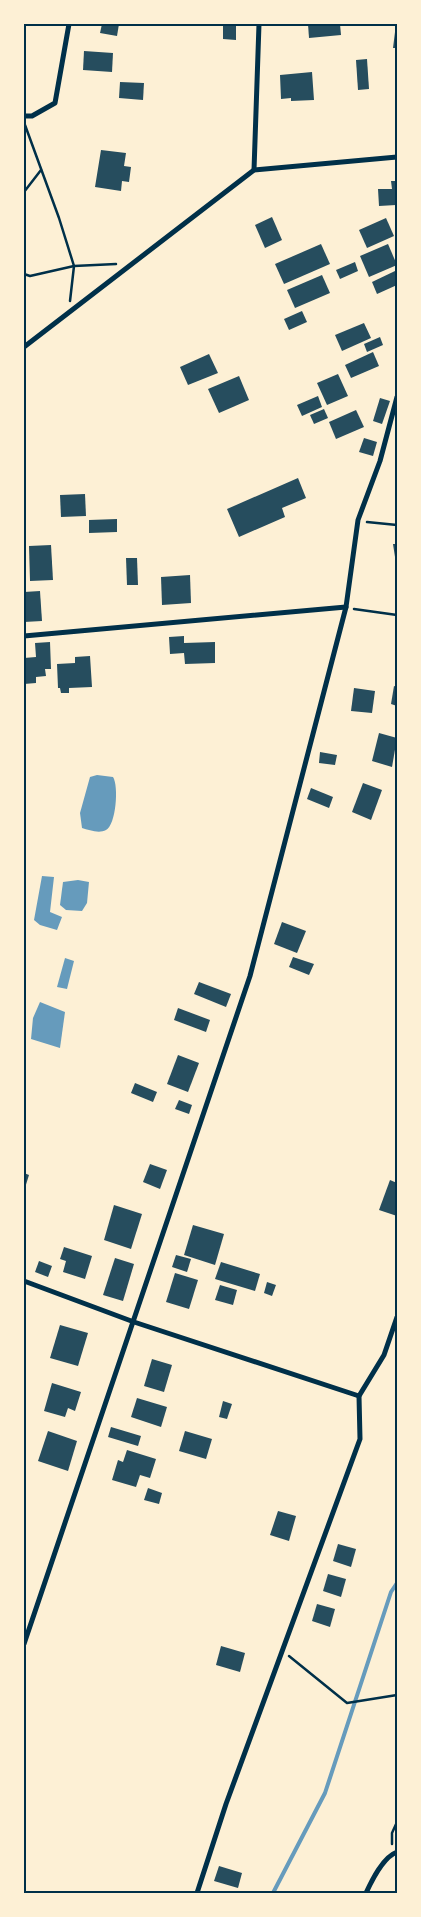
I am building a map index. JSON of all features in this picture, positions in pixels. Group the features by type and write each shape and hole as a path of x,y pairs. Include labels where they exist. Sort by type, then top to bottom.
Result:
{"street":[{"path":"24,116 32,116 55,103 69,24"},
{"path":"254,170 259,24"},
{"path":"24,347 254,170 397,157"},
{"path":"24,1644 250,976 346,607 358,520 380,461 397,397"},
{"path":"24,636 346,607"},
{"path":"24,1281 134,1322 359,1396"},
{"path":"197,1893 226,1804 281,1650 360,1439 359,1396 384,1355 397,1317"},
{"path":"366,1893 374,1878 394,1853"}],"path":[{"path":"24,123 74,266 69,312"},
{"path":"24,192 41,170"},
{"path":"24,274 30,276 74,266 133,264"},
{"path":"358,520 397,525"},
{"path":"346,607 397,615"},
{"path":"281,1650 347,1703 397,1695"},
{"path":"394,1853 392,1833 397,1822"}],"water":[{"path":"97,775 113,777 116,788 112,821 106,830 100,832 82,828 80,813 90,777"},
{"path":"42,876 54,877 50,912 62,917 57,930 40,925 34,920"},
{"path":"78,880 89,882 87,903 82,911 66,910 60,905 63,882"},
{"path":"65,958 74,961 67,989 57,987"},
{"path":"40,1002 65,1012 60,1048 31,1039 33,1018"}],"building":[{"path":"102,24 119,24 117,36 100,33"},
{"path":"223,24 236,24 236,40 223,39"},
{"path":"308,24 340,24 341,35 309,38"},
{"path":"396,24 397,48 393,48"},
{"path":"84,51 113,53 112,72 83,70"},
{"path":"367,59 369,89 358,90 356,60"},
{"path":"312,72 314,100 291,101 291,98 281,99 280,75"},
{"path":"120,82 144,83 143,100 119,98"},
{"path":"101,150 126,153 124,166 131,167 129,182 122,181 121,191 95,187"},
{"path":"391,181 397,181 396,205 379,206 378,189 392,189"},
{"path":"272,217 282,240 265,248 255,225"},
{"path":"386,218 394,236 367,248 359,230"},
{"path":"321,244 330,264 284,284 275,264"},
{"path":"388,244 397,265 369,277 360,256"},
{"path":"355,262 358,271 340,279 336,270"},
{"path":"395,271 397,285 377,294 372,282"},
{"path":"322,275 330,293 295,308 287,290"},
{"path":"302,311 307,322 289,330 284,319"},
{"path":"364,323 371,338 342,351 335,335"},
{"path":"380,337 383,345 367,352 364,344"},
{"path":"373,352 379,366 351,378 345,365"},
{"path":"209,354 218,373 188,385 180,367"},
{"path":"338,374 348,396 327,405 317,383"},
{"path":"239,376 249,400 219,413 208,389"},
{"path":"318,396 322,407 302,416 297,405"},
{"path":"380,398 390,401 382,424 373,421"},
{"path":"324,409 328,418 314,424 310,415"},
{"path":"356,410 364,427 336,439 329,422"},
{"path":"364,438 377,442 373,456 359,452"},
{"path":"298,478 306,498 282,508 285,517 239,537 227,509"},
{"path":"85,494 86,516 61,517 60,495"},
{"path":"117,519 117,532 89,533 89,520"},
{"path":"393,544 397,544 397,557 395,557"},
{"path":"51,545 53,580 30,581 29,546"},
{"path":"126,558 137,558 138,585 127,585"},
{"path":"190,575 191,603 162,605 161,577"},
{"path":"40,591 42,621 24,622 24,592"},
{"path":"184,636 184,643 215,642 215,663 185,664 184,653 170,654 169,637"},
{"path":"50,642 51,669 45,669 46,676 36,677 36,683 24,684 24,658 36,657 35,643"},
{"path":"90,656 92,687 69,688 69,693 61,693 60,688 58,688 57,664 75,663 75,657"},
{"path":"394,686 397,687 397,706 391,704"},
{"path":"354,688 375,691 372,713 351,711"},
{"path":"379,733 397,738 392,767 372,761"},
{"path":"320,752 337,755 335,765 319,763"},
{"path":"363,783 382,790 371,820 352,812"},
{"path":"311,788 333,797 329,808 307,799"},
{"path":"282,922 306,931 297,953 274,944"},
{"path":"293,957 314,964 309,975 289,967"},
{"path":"199,982 231,994 226,1007 194,994"},
{"path":"178,1008 210,1020 206,1032 174,1020"},
{"path":"178,1055 199,1063 188,1092 167,1084"},
{"path":"135,1083 157,1092 153,1102 131,1093"},
{"path":"179,1100 192,1105 189,1114 175,1109"},
{"path":"150,1164 167,1170 160,1189 143,1182"},
{"path":"24,1173 29,1175 24,1191"},
{"path":"390,1180 397,1183 397,1216 379,1210"},
{"path":"114,1205 142,1214 131,1249 104,1240"},
{"path":"193,1225 224,1234 215,1265 184,1255"},
{"path":"64,1247 92,1256 85,1279 63,1272 66,1261 60,1259"},
{"path":"176,1255 191,1259 187,1272 172,1267"},
{"path":"115,1258 134,1264 123,1301 103,1295"},
{"path":"39,1261 52,1266 48,1277 35,1272"},
{"path":"221,1262 260,1274 255,1291 215,1279"},
{"path":"175,1273 198,1280 189,1309 166,1302"},
{"path":"267,1282 276,1285 272,1296 264,1293"},
{"path":"220,1285 237,1290 233,1305 215,1300"},
{"path":"60,1325 88,1333 78,1366 50,1358"},
{"path":"152,1359 172,1365 164,1392 144,1386"},
{"path":"52,1383 81,1392 75,1411 68,1408 65,1417 44,1411"},
{"path":"137,1398 167,1407 161,1427 131,1417"},
{"path":"223,1401 232,1404 227,1419 219,1417"},
{"path":"111,1427 141,1436 138,1446 108,1437"},
{"path":"48,1431 77,1441 68,1471 38,1461"},
{"path":"185,1431 212,1439 206,1459 179,1451"},
{"path":"127,1450 156,1459 150,1478 140,1475 136,1487 112,1480 118,1460 123,1462"},
{"path":"148,1488 162,1493 159,1504 144,1500"},
{"path":"278,1511 296,1516 289,1541 270,1535"},
{"path":"338,1544 356,1549 351,1567 333,1561"},
{"path":"328,1574 346,1579 341,1597 323,1591"},
{"path":"317,1604 335,1609 330,1627 312,1621"},
{"path":"221,1646 245,1653 240,1672 216,1665"},
{"path":"219,1866 242,1873 238,1888 214,1881"}],"waterway":[{"path":"273,1893 325,1793 391,1592 397,1583"}]}
